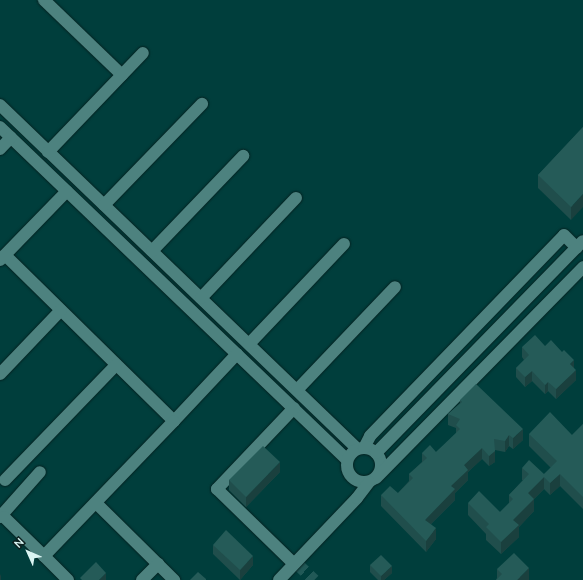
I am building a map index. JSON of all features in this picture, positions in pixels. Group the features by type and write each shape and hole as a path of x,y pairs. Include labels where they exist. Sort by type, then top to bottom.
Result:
{"street":[{"path":"44,0 122,75"},
{"path":"48,152 143,53"},
{"path":"104,205 202,104"},
{"path":"0,105 297,390 361,448 376,452"},
{"path":"0,126 347,460"},
{"path":"0,149 11,137"},
{"path":"152,251 243,156"},
{"path":"67,191 2,258 61,310 174,421"},
{"path":"201,298 296,198"},
{"path":"372,480 354,480 346,467 347,460 361,448 370,436 564,235 580,245 376,452"},
{"path":"249,344 344,244"},
{"path":"279,580 357,498 372,480 583,267"},
{"path":"297,390 395,287"},
{"path":"0,374 61,310"},
{"path":"44,556 237,354"},
{"path":"5,480 116,365"},
{"path":"294,408 217,489 294,564"},
{"path":"372,480 381,465 376,452"},
{"path":"40,472 2,517 68,580"},
{"path":"96,503 174,580"},
{"path":"142,580 158,564"}],"building":[{"path":"583,127 583,194 571,207 538,175"},
{"path":"535,335 545,346 551,340 562,352 564,350 574,360 570,364 576,370 556,389 548,382 545,385 532,371 525,377 516,368 529,355 522,347"},
{"path":"476,384 523,429 513,438 509,435 505,441 494,439 495,451 489,456 482,448 464,465 468,470 451,486 455,489 425,520 436,528 426,541 381,495 390,486 398,493 413,478 409,474 427,458 422,453 430,445 436,452 460,429 456,425 460,419 448,414 462,402 460,400"},
{"path":"550,412 572,435 583,424 583,497 560,474 550,483 544,477 528,493 534,499 513,520 519,525 501,542 486,527 489,524 468,503 479,491 500,512 513,499 509,495 529,474 522,468 529,460 544,474 557,461 529,434"},
{"path":"263,446 280,462 246,497 229,480"},
{"path":"226,530 253,556 240,570 213,545"},
{"path":"514,553 529,568 517,580 496,580 502,574 497,569"},
{"path":"381,555 392,566 381,576 370,565"},
{"path":"96,562 106,573 99,580 82,580 80,578"},
{"path":"198,572 206,580 190,580"}],"tunnel":[{"path":"296,563 314,580"}]}
